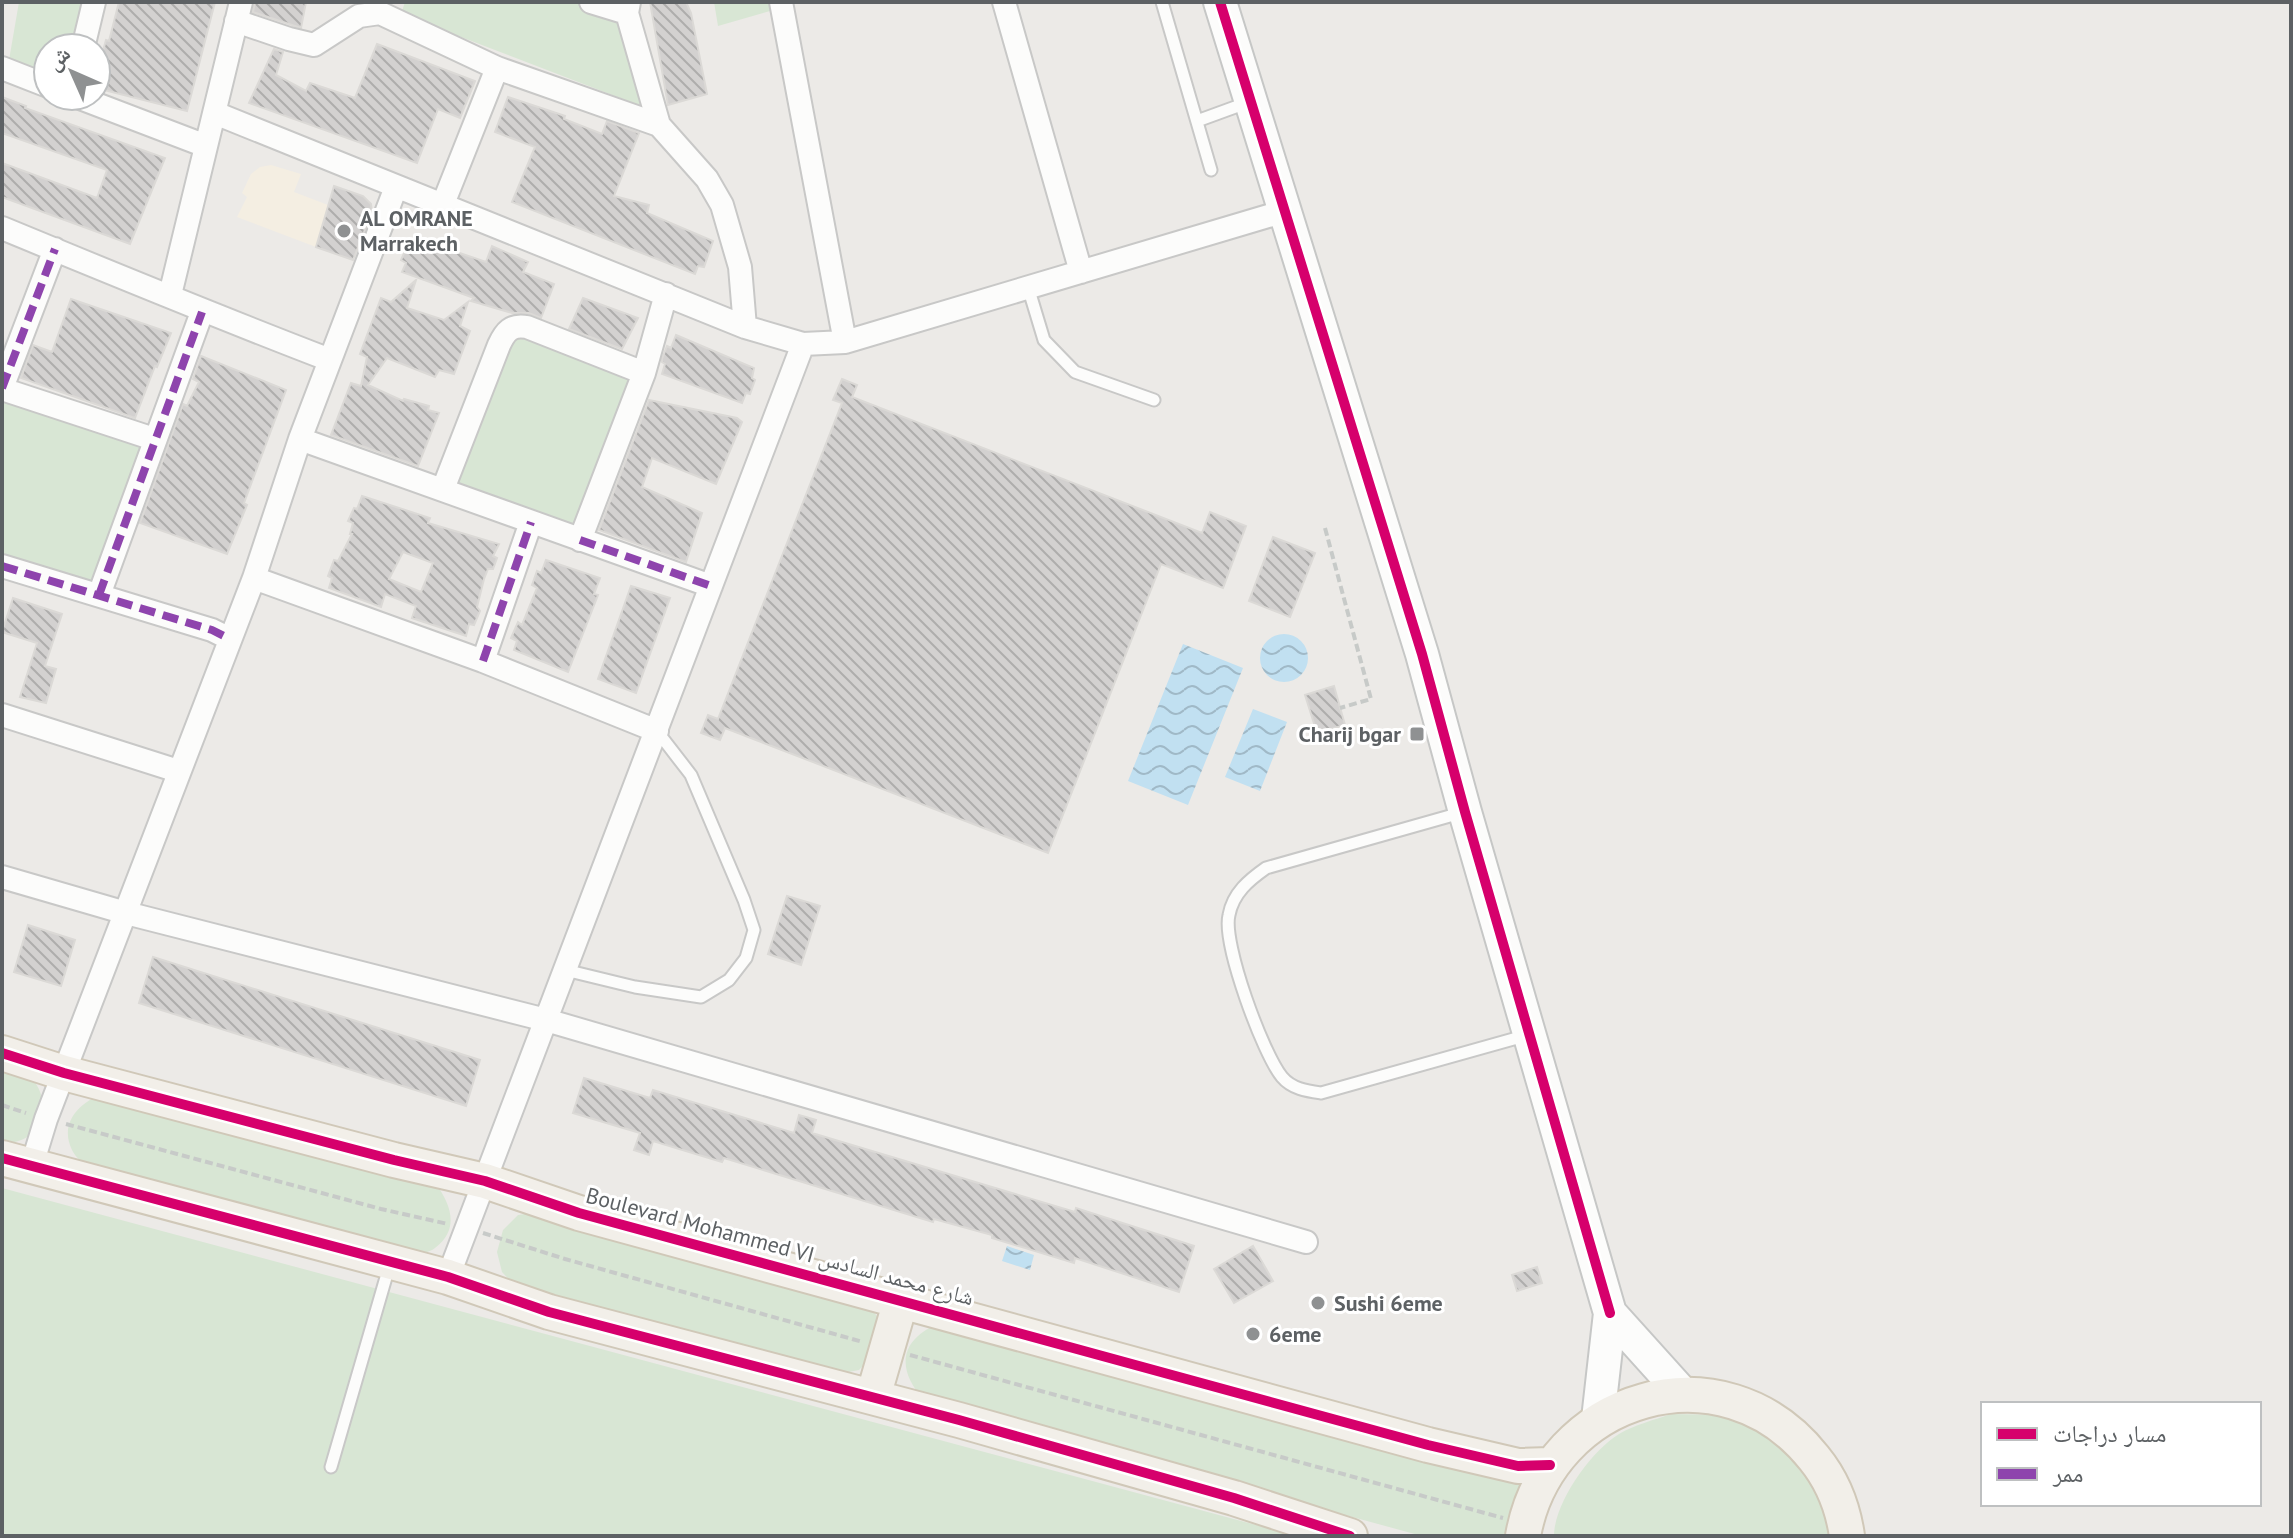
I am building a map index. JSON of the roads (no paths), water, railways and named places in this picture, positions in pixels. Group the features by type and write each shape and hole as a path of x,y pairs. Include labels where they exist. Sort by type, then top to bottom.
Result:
{"main road":[{"path":"1220,2 1394,558 1610,1313 1598,1419"},
{"name":"Boulevard Mohammed VI شارع محمد السادس","path":"2,1053 64,1073 485,1181 579,1213 1428,1445 1518,1466 1550,1465"},
{"path":"16,1163 448,1277 549,1312 873,1397 1234,1498 1350,1536"},
{"path":"873,1397 901,1300"},
{"path":"1610,1313 1683,1394"},
{"path":"1516,1528 1550,1465 1564,1448 1598,1419 1639,1401 1683,1394 1716,1397 1748,1407 1777,1423 1803,1444 1823,1470 1838,1500 1847,1536"}],"street":[{"path":"87,32 94,2"},
{"path":"591,2 628,8 659,125 707,179 722,205 740,267 745,327"},
{"path":"781,2 845,342"},
{"path":"1004,2 1081,272"},
{"path":"170,295 238,11 289,39 314,45 359,16 382,7 497,68 659,125"},
{"path":"2,68 32,80"},
{"path":"443,204 497,68"},
{"path":"112,110 206,146"},
{"path":"215,113 745,327 803,344 845,342 1285,211"},
{"path":"16,1163 46,1119 64,1073 254,578 300,439 396,187"},
{"path":"2,228 170,295 202,312 330,360"},
{"path":"55,249 2,388 154,439"},
{"path":"580,540 644,373 666,294"},
{"path":"99,595 202,312"},
{"path":"443,489 499,345 512,327 527,327 644,373"},
{"path":"448,1277 803,344"},
{"path":"300,439 711,586"},
{"path":"483,661 531,522"},
{"path":"2,566 212,630 230,639"},
{"path":"254,578 483,661 657,731"},
{"path":"2,715 178,771"},
{"path":"2,877 126,913 546,1020 1306,1242"}],"lane":[{"path":"1162,2 1211,170"},
{"path":"1197,121 1250,102"},
{"path":"1028,287 1044,340 1075,372 1154,400"},
{"path":"565,970 635,987 701,997 729,980 746,958 754,930 744,900 691,775 657,731"},
{"path":"1465,812 1266,868 1248,881 1237,895 1228,917 1241,986 1282,1078 1298,1089 1321,1093 1529,1035"},
{"path":"331,1467 390,1262"}],"water":[{"path":"1284,634 1301,641 1308,658 1301,675 1284,682 1267,675 1260,658 1267,641"},
{"path":"1183,644 1243,668 1188,805 1128,781"},
{"path":"1253,709 1287,722 1260,791 1225,777"},
{"path":"1007,1246 1034,1255 1030,1270 1002,1261"}],"place":[{"name":"AL OMRANE Marrakech","path":"344,231"},
{"name":"Charij bgar","path":"1417,734"},
{"name":"Sushi 6eme","path":"1318,1303"},
{"name":"6eme","path":"1253,1334"}]}
